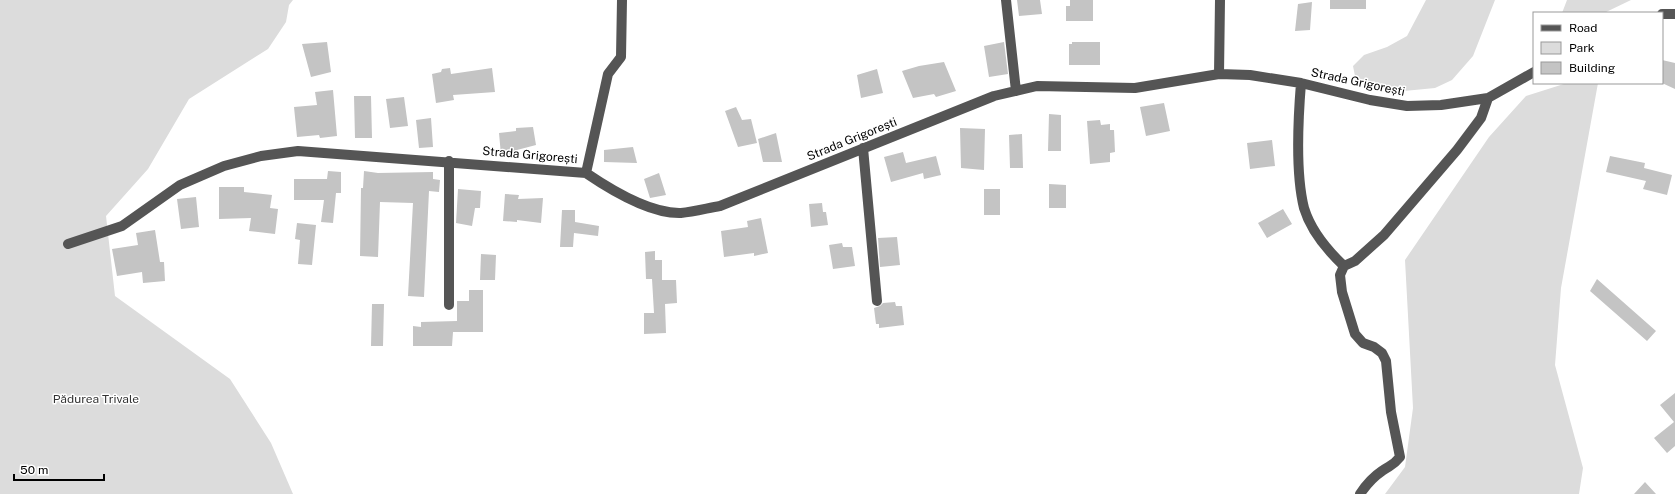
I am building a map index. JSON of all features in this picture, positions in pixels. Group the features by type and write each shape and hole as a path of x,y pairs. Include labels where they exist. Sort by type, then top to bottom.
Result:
{"street":[{"path":"586,173 608,74 621,57 622,0"},
{"path":"1006,0 1016,91"},
{"path":"1219,74 1220,0"},
{"path":"1663,14 1675,14"},
{"name":"Strada Grigorești","path":"68,244 122,226 180,184 224,166 261,156 298,151 449,161 586,173 598,181 653,210 681,213 720,206 994,96 1037,86 1134,88 1219,74 1250,75 1301,83 1370,100 1407,106 1441,105 1488,98 1533,73"},
{"path":"1301,83 1298,125 1301,184 1304,209 1317,236 1329,253 1344,266"},
{"path":"1360,494 1367,483 1383,470 1394,465 1400,457 1391,412 1386,361 1382,353 1374,347 1363,343 1355,334 1342,292 1340,275 1344,266 1355,261 1384,235 1457,150 1481,118 1488,98"},
{"path":"863,148 877,301"},
{"path":"449,161 449,305"}],"green space":[{"name":"Pădurea Trivale","path":"0,0 293,0 289,5 286,22 268,49 189,99 148,169 106,216 115,296 230,379 271,443 293,494 0,494"},
{"path":"1426,0 1495,0 1473,56 1452,80 1435,88 1404,91 1368,87 1355,76 1353,66 1364,55 1387,47 1407,36"},
{"path":"1567,0 1631,0 1606,12 1562,12"},
{"path":"1564,84 1598,84 1561,288 1555,365 1583,468 1579,494 1385,494 1405,467 1413,408 1405,260 1489,137 1526,96"}],"building":[{"path":"1017,0 1040,0 1042,14 1019,16"},
{"path":"1070,0 1093,0 1093,21 1066,21 1066,6 1070,6"},
{"path":"1330,0 1366,0 1366,9 1330,9"},
{"path":"1312,2 1310,30 1295,31 1298,4"},
{"path":"327,42 331,72 311,77 302,44"},
{"path":"1004,42 1008,74 989,77 984,46"},
{"path":"1072,42 1100,42 1100,65 1069,65 1069,44 1072,44"},
{"path":"1663,60 1675,63 1675,89 1663,83"},
{"path":"944,62 956,91 936,97 934,94 913,98 902,71 919,66"},
{"path":"450,68 451,74 492,68 495,92 453,95 454,100 436,103 432,74 441,72 442,69"},
{"path":"877,69 883,93 861,98 857,75"},
{"path":"333,90 337,136 320,138 319,135 297,137 294,107 317,105 315,92"},
{"path":"354,96 371,96 372,138 355,138"},
{"path":"404,97 408,126 390,128 386,99"},
{"path":"1164,103 1170,131 1146,136 1140,107"},
{"path":"736,107 742,120 751,119 757,143 738,147 725,111"},
{"path":"1049,114 1061,115 1061,151 1048,151"},
{"path":"431,118 433,147 419,148 416,120"},
{"path":"1100,120 1101,125 1110,124 1110,130 1114,130 1115,152 1110,153 1110,162 1090,164 1087,121"},
{"path":"533,127 536,145 517,150 518,158 501,155 499,133 516,131 516,128"},
{"path":"960,128 985,129 984,170 961,168"},
{"path":"776,133 782,162 763,162 758,139"},
{"path":"1022,134 1023,168 1010,168 1009,135"},
{"path":"1272,140 1275,166 1250,169 1247,143"},
{"path":"633,147 637,163 604,162 604,150"},
{"path":"903,152 906,163 936,156 941,175 924,179 923,173 891,182 884,157"},
{"path":"1610,156 1645,163 1644,168 1672,175 1667,195 1643,189 1646,181 1606,172"},
{"path":"328,171 341,172 341,193 336,193 333,223 321,222 324,200 294,200 294,179 327,179"},
{"path":"364,171 378,173 433,172 433,179 440,180 439,192 429,191 424,297 408,296 413,203 380,202 378,257 360,256 361,188 363,188"},
{"path":"659,173 666,195 650,198 644,179"},
{"path":"1049,184 1066,185 1066,208 1049,208"},
{"path":"219,187 244,187 244,192 272,195 270,208 278,209 275,234 249,231 251,218 219,219"},
{"path":"458,189 481,191 480,208 475,208 472,226 456,223"},
{"path":"984,189 1000,189 1000,215 984,215"},
{"path":"505,194 519,195 518,199 543,198 541,223 517,220 517,222 503,221"},
{"path":"196,197 199,227 181,229 177,199"},
{"path":"822,203 823,212 826,212 828,225 811,227 809,204"},
{"path":"1283,209 1292,224 1267,238 1258,223"},
{"path":"562,210 575,210 575,222 599,226 598,236 574,233 573,247 560,247"},
{"path":"761,218 768,253 754,256 754,253 724,257 721,231 748,227 747,221"},
{"path":"297,223 316,225 312,265 298,264 300,240 295,239"},
{"path":"155,230 160,262 164,262 165,281 143,283 142,272 117,276 112,249 138,245 136,233"},
{"path":"897,237 900,265 880,267 878,238"},
{"path":"842,243 843,247 852,247 855,266 833,269 829,245"},
{"path":"655,251 655,260 662,260 662,280 676,280 677,303 665,304 666,333 644,334 644,313 654,313 652,279 646,279 645,252"},
{"path":"481,254 496,255 495,280 480,280"},
{"path":"1597,279 1656,331 1647,341 1590,291"},
{"path":"469,290 483,290 483,332 453,332 452,346 413,346 413,326 421,327 421,322 457,321 457,301 469,301"},
{"path":"895,302 896,306 902,306 904,325 879,328 879,324 876,324 874,308 883,303"},
{"path":"372,304 384,304 383,346 371,346"},
{"path":"1675,393 1675,446 1667,453 1654,438 1674,422 1660,405"},
{"path":"1645,482 1656,494 1634,494"}]}
